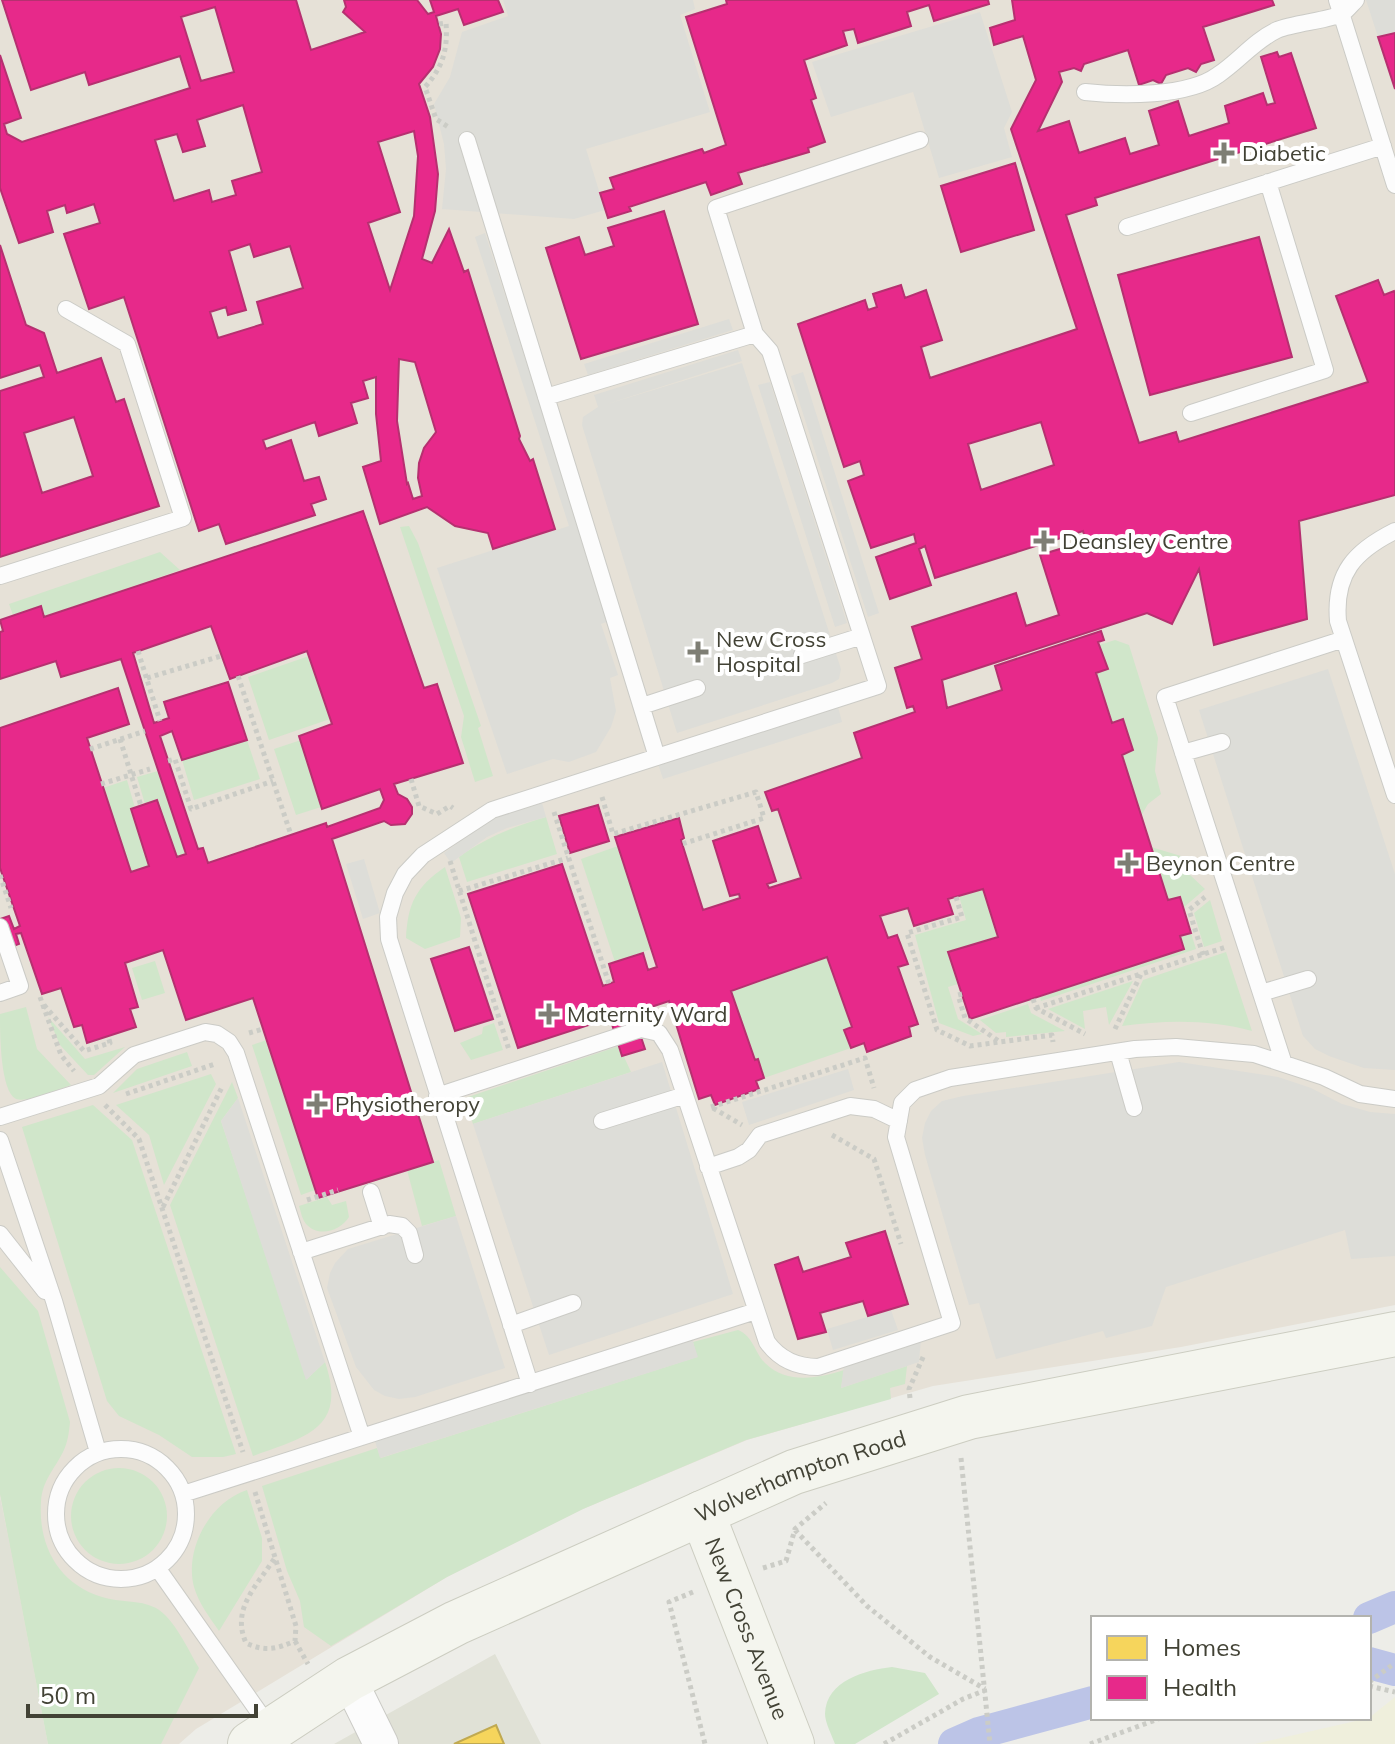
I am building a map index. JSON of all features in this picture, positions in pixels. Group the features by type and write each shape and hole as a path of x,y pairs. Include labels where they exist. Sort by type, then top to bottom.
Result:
{"street":[{"name":"Wolverhampton Road","path":"260,1737 349,1679 456,1623 794,1472 969,1417 1395,1334"},
{"name":"New Cross Avenue","path":"702,1513 792,1744"},
{"path":"349,1679 381,1744"}],"lane":[{"path":"1085,92 1120,96 1189,87 1216,78 1261,39 1279,29 1356,0"},
{"path":"1339,7 1395,185"},
{"path":"467,140 657,757"},
{"path":"530,1384 389,939 388,917 395,893 405,874 423,855 492,810 878,686 770,351 755,334 716,208 920,140"},
{"path":"1127,227 1383,146"},
{"path":"1191,413 1325,370 1268,182"},
{"path":"0,576 183,518 127,344 66,309"},
{"path":"546,397 755,334"},
{"path":"1395,531 1368,545 1354,559 1342,581 1336,602 1338,621 1395,795"},
{"path":"802,655 862,636"},
{"path":"1283,1061 1165,697 1344,639"},
{"path":"642,706 697,688"},
{"path":"1183,753 1222,742"},
{"path":"0,927 20,986 0,993"},
{"path":"1261,993 1308,979"},
{"path":"437,1096 641,1029 659,1033 670,1050 767,1342 775,1354 803,1367 818,1367 952,1323 896,1137 902,1103 915,1090 950,1078 1118,1052 1176,1047 1254,1054 1283,1061 1360,1094 1395,1099"},
{"path":"0,1117 90,1089 112,1077 134,1055 205,1032 217,1034 229,1042 236,1053 362,1437"},
{"path":"1118,1052 1134,1108"},
{"path":"602,1121 685,1095"},
{"path":"708,1167 738,1157 749,1150 760,1135 850,1106 874,1109 899,1121"},
{"path":"0,1140 54,1301 98,1452"},
{"path":"371,1192 382,1227"},
{"path":"301,1252 389,1224 402,1226 409,1233 415,1255"},
{"path":"0,1234 54,1301"},
{"path":"511,1325 573,1303"},
{"path":"183,1494 756,1311"},
{"path":"126,1449 154,1457 169,1468 183,1494 187,1521 182,1540 172,1556 158,1569 138,1578 116,1580 94,1574 76,1562 63,1544 56,1523 57,1501 65,1481 79,1464 98,1452 126,1449"},
{"path":"158,1569 260,1737"}],"path":[{"path":"439,24 446,23 447,47 436,75 425,87 436,119 467,140"},
{"path":"138,651 160,721"},
{"path":"147,678 221,656"},
{"path":"238,676 291,835"},
{"path":"90,749 145,731"},
{"path":"120,739 141,806"},
{"path":"168,761 175,759 191,809 273,781"},
{"path":"101,784 150,769"},
{"path":"597,776 613,834 756,792 764,818 682,844"},
{"path":"411,779 419,806 437,814 450,806 459,813 437,827 516,1070"},
{"path":"547,792 609,984"},
{"path":"459,891 568,858"},
{"path":"1203,955 1189,910 1224,881"},
{"path":"956,897 962,917 907,933 937,1030 970,1046 1052,1035 1053,1043 1065,1041"},
{"path":"1036,1008 1244,942"},
{"path":"1113,1033 1141,974"},
{"path":"962,994 958,995 965,1018 1001,1043"},
{"path":"1033,999 1036,1008 1089,1037 1077,1039"},
{"path":"90,1089 61,1055 41,1001 84,1051 110,1043 108,1036"},
{"path":"691,1114 865,1058 874,1088 874,1109"},
{"path":"223,1071 220,1062 102,1101 139,1139 291,1605 296,1626 295,1641 279,1648 261,1650 246,1643 240,1629 240,1612 274,1559"},
{"path":"162,1208 225,1080"},
{"path":"711,1107 760,1135"},
{"path":"807,1120 874,1159 903,1252"},
{"path":"914,1434 909,1389 924,1359 923,1333"},
{"path":"960,1443 990,1744"},
{"path":"705,1744 669,1602 726,1579 786,1561 795,1529 823,1504 836,1498"},
{"path":"795,1529 867,1606 930,1657 986,1690"},
{"path":"1371,1682 1395,1663"},
{"path":"1371,1685 1395,1692"},
{"path":"884,1744 963,1699 986,1690"},
{"path":"1090,1744 1156,1720"}],"shaded area":[{"name":"New Cross Hospital","path":"0,0 1395,0 1395,1305 1181,1347 933,1386 747,1440 583,1509 447,1577 196,1729 179,1744 48,1744 0,1496"},
{"path":"503,0 693,0 695,9 680,15 710,112 586,149 605,210 574,219 442,209 446,169 444,144 434,104 450,77 462,32 508,16"},
{"path":"1366,0 1395,0 1395,33 1378,37"},
{"path":"980,12 1012,112 1004,128 1012,157 939,178 913,92 831,117 812,62"},
{"path":"485,233 609,621 601,624 618,675 610,678 616,711 611,727 596,752 569,762 553,759 507,774 437,568 569,526 475,237"},
{"path":"729,319 733,330 588,375 584,364"},
{"path":"738,350 742,361 604,405 742,363 841,669 839,679 832,683 677,733 582,425 583,417 598,407 594,395"},
{"path":"803,372 879,613 868,617 791,376"},
{"path":"770,382 847,623 835,627 758,385"},
{"path":"1328,669 1395,874 1395,1070 1364,1068 1329,1056 1315,1049 1303,1036 1199,710"},
{"path":"838,707 842,722 663,779 658,764"},
{"path":"542,803 546,817 487,837 451,863 444,853 497,817"},
{"path":"364,859 380,913 363,919 346,864"},
{"path":"662,1062 733,1294 549,1355 473,1124"},
{"path":"1179,1062 1278,1077 1311,1088 1342,1104 1370,1112 1395,1114 1395,1256 1351,1259 1345,1230 1166,1287 1152,1326 1106,1338 1103,1331 996,1359 979,1303 969,1305 925,1155 922,1138 931,1111 942,1101 963,1096"},
{"path":"848,1069 854,1090 749,1125 742,1102"},
{"path":"238,1098 325,1362 306,1380 221,1121"},
{"path":"456,1216 505,1368 415,1397 399,1399 385,1396 374,1390 356,1367 327,1288 330,1273 348,1249"},
{"path":"891,1310 898,1330 833,1350 827,1329"},
{"path":"692,1339 698,1357 380,1458 375,1441"},
{"path":"921,1339 919,1362 841,1388 844,1365"},
{"path":"0,1496 12,1555 48,1744 0,1744"},
{"path":"495,1654 541,1744 334,1744"},
{"path":"1395,1697 1395,1744 1255,1744 1371,1720 1371,1716"}],"green space":[{"path":"409,526 418,543 481,726 478,728 493,776 475,782 461,737 464,716 400,527"},
{"path":"160,552 180,570 44,617 40,606 13,615 9,604"},
{"path":"1115,640 1129,645 1158,738 1155,771 1161,794 1148,804 1141,816 1122,755 1133,750 1124,720 1112,723 1096,673 1099,645"},
{"path":"309,656 330,719 269,740 248,677"},
{"path":"247,740 260,779 194,800 182,760"},
{"path":"301,740 321,807 296,815 274,749"},
{"path":"158,771 186,854 177,857 157,800 145,804 137,777"},
{"path":"127,780 135,808 131,810 149,866 131,872 103,788"},
{"path":"546,817 557,854 467,882 459,857 501,833"},
{"path":"618,846 651,949 615,962 581,859"},
{"path":"1151,847 1181,856 1190,875 1205,889 1183,908 1180,897 1168,900"},
{"path":"445,867 461,918 460,937 425,949 406,938 409,915 420,889"},
{"path":"983,889 998,937 949,952 958,984 948,987 958,1019 982,1034 973,1036 939,1023 915,935 966,920 959,896"},
{"path":"1210,900 1222,941 1204,947 1194,913"},
{"path":"1191,933 1196,949 1041,1001 1040,997 1183,949 1180,936"},
{"path":"1226,952 1252,1031 1220,1024 1187,1022 1122,1026 1143,980"},
{"path":"827,957 852,1027 844,1030 851,1048 764,1078 731,991"},
{"path":"155,961 165,993 142,1000 132,968"},
{"path":"1133,981 1109,1025 1106,1007 1083,1011 1085,1029 1048,1009"},
{"path":"1028,1004 1031,1013 1065,1031 1006,1037 1006,1032 996,1033 980,1020"},
{"path":"26,1007 37,1049 71,1085 21,1100 11,1094 4,1073 0,1014"},
{"path":"48,1017 85,1059 125,1047 94,1075 88,1075 60,1045"},
{"path":"494,1023 503,1050 471,1060 460,1043 482,1034 483,1027"},
{"path":"267,1040 315,1190 301,1195 252,1045"},
{"path":"619,1046 631,1072 473,1124 465,1098"},
{"path":"187,1052 192,1066 113,1093 137,1069"},
{"path":"211,1074 216,1084 164,1185 149,1135 116,1105"},
{"path":"232,1082 238,1098 221,1121 307,1379 325,1362 331,1384 331,1402 326,1416 317,1427 305,1436 253,1456 170,1205"},
{"path":"93,1105 132,1140 236,1454 192,1457 159,1435 119,1416 107,1401 22,1127"},
{"path":"439,1160 456,1216 422,1226 407,1170"},
{"path":"327,1197 332,1205 346,1201 349,1217 330,1231 312,1229 305,1223 299,1206"},
{"path":"0,1267 38,1311 70,1422 65,1448 42,1495 43,1534 54,1561 74,1583 87,1591 109,1599 149,1605 163,1613 199,1668 161,1744 48,1744 0,1494"},
{"path":"738,1330 747,1337 765,1363 783,1374 803,1378 844,1370 841,1388 907,1366 905,1384 890,1388 891,1399 746,1440 583,1509 447,1577 331,1646 304,1627 300,1601 287,1571 262,1486 377,1448 381,1458 697,1357 693,1342"},
{"path":"119,1468 137,1472 153,1482 163,1498 167,1516 163,1534 153,1550 137,1560 119,1564 101,1560 85,1550 75,1534 71,1516 75,1498 85,1482 101,1472"},
{"path":"247,1490 262,1538 262,1561 219,1631 196,1593 193,1558 211,1516 234,1496"},
{"path":"892,1667 925,1673 939,1694 855,1744 835,1744 825,1714 832,1693 860,1674"}],"building: Homes":[{"path":"496,1725 504,1744 454,1744"}],"building: Health":[{"path":"2,0 296,0 311,50 365,32 343,12 346,7 344,0 417,0 428,14 434,12 430,0 498,0 503,12 464,25 458,9 436,16 441,34 440,49 433,67 419,84 430,117 438,174 435,211 422,259 432,263 449,229 464,272 468,270 519,439 530,461 533,459 555,529 493,549 488,533 455,526 427,507 380,524 363,467 381,461 376,377 363,381 368,398 351,403 357,423 319,436 315,422 263,440 266,449 291,440 304,481 319,477 326,499 311,504 315,515 226,544 219,524 199,531 124,297 89,309 64,234 100,223 94,204 67,213 65,205 47,211 53,232 19,243 0,188 0,55 21,118 4,124 7,134 22,142 190,88 180,56 89,85 85,72 31,90","holes":["215,7 234,72 201,81 181,17","243,105 262,172 232,181 236,195 212,202 209,190 174,201 155,140 177,134 183,152 205,146 197,120","414,131 418,156 414,216 390,290 368,223 400,212 378,142","250,244 254,257 290,246 303,288 257,302 263,324 218,338 210,312 226,307 228,315 246,310 229,251","399,359 415,362 436,432 424,448 419,463 422,496 413,499 407,484 397,421"]},
{"path":"726,0 988,0 989,4 934,21 929,5 907,12 911,26 858,43 854,29 843,31 847,45 804,60 816,98 811,100 825,142 808,148 809,152 738,173 742,184 711,195 706,182 629,207 631,211 608,218 600,193 614,189 610,178 702,149 704,153 726,145 686,17 727,4"},
{"path":"1012,0 1272,0 1274,5 1203,27 1214,60 1201,64 1196,72 1188,68 1166,75 1161,84 1153,80 1139,85 1128,50 1084,64 1081,71 1074,68 1059,72 1062,82 1038,131 1069,121 1079,153 1125,138 1130,154 1159,145 1149,111 1178,101 1189,136 1229,123 1225,106 1263,93 1267,105 1275,103 1261,57 1277,52 1279,57 1291,53 1316,128 1095,198 1097,205 1066,215 1139,443 1176,432 1179,442 1368,382 1336,296 1378,280 1384,295 1395,293 1395,495 1299,521 1307,619 1214,645 1199,569 1172,624 1147,613 942,680 947,708 1002,690 995,666 1101,631 1104,640 1098,642 1108,669 1096,673 1112,723 1123,719 1133,750 1122,755 1168,900 1180,897 1191,933 1180,936 1184,949 970,1019 948,952 998,937 983,889 948,899 953,914 914,926 908,908 880,916 888,938 897,935 908,964 898,967 918,1024 909,1027 911,1036 867,1052 864,1043 851,1048 844,1030 852,1027 827,957 731,991 764,1078 756,1081 759,1089 715,1105 711,1095 699,1099 669,1001 633,1013 645,1049 622,1056 610,1018 518,1048 468,894 562,864 603,986 614,982 609,964 643,953 648,970 657,967 615,837 679,818 684,838 681,840 703,910 740,898 739,894 730,896 713,841 758,826 776,881 767,884 769,888 801,878 778,809 772,811 765,792 862,758 854,733 915,712 913,706 907,708 895,668 922,659 912,627 1016,593 1026,626 1059,615 1040,555 1086,541 1083,531 935,578 925,546 919,549 931,585 890,599 876,557 916,543 914,534 871,548 848,481 864,475 860,461 844,467 798,324 865,300 868,310 877,307 873,294 901,285 905,298 926,290 942,340 921,347 930,378 1077,329 1011,129 1036,80 1023,36 994,45 990,28 1015,20","holes":["1041,422 1054,465 981,490 968,444"]},
{"path":"1395,33 1395,89 1378,37"},
{"path":"1015,163 1034,230 961,252 941,186"},
{"path":"664,211 698,324 581,359 546,248 579,237 585,255 614,246 608,228"},
{"path":"1259,237 1292,357 1150,395 1118,275"},
{"path":"0,245 26,325 44,333 57,373 101,358 116,402 124,399 159,506 0,557 0,391 44,377 40,365 0,378","holes":["74,417 93,476 42,493 24,433"]},
{"path":"363,511 424,688 437,684 463,763 394,784 398,794 407,799 412,807 412,814 405,824 391,825 384,821 332,839 433,1162 318,1198 253,998 186,1020 163,950 125,963 138,1007 130,1009 136,1027 87,1043 82,1025 74,1027 61,988 42,994 21,933 16,934 19,944 0,951 0,919 9,916 14,929 20,926 0,868 0,728 118,688 129,724 87,738 131,872 149,866 131,809 157,800 177,857 186,854 121,659 61,677 56,661 0,679 0,632 3,631 0,620 41,606 44,617","holes":["211,626 230,679 307,651 332,724 299,736 322,809 380,789 384,800 380,808 208,863 203,848 198,849 160,736 172,731 182,760 247,740 228,682 164,702 169,718 154,723 133,653"]},
{"path":"598,805 609,841 570,853 559,816"},
{"path":"469,947 493,1019 455,1031 431,959"},
{"path":"885,1231 908,1304 868,1316 863,1301 820,1313 826,1332 798,1339 775,1265 798,1257 803,1272 851,1257 846,1243"}],"waterway":[{"path":"1371,1617 1395,1607"},
{"path":"1371,1664 1395,1670"},
{"path":"954,1744 979,1733 1091,1703"}],"place":[{"name":"Diabetic","path":"1224,153"},
{"name":"Deansley Centre","path":"1044,541"},
{"name":"New Cross Hospital","path":"698,652"},
{"name":"Beynon Centre","path":"1128,863"},
{"name":"Maternity Ward","path":"549,1014"},
{"name":"Physiotheropy","path":"317,1104"}]}
